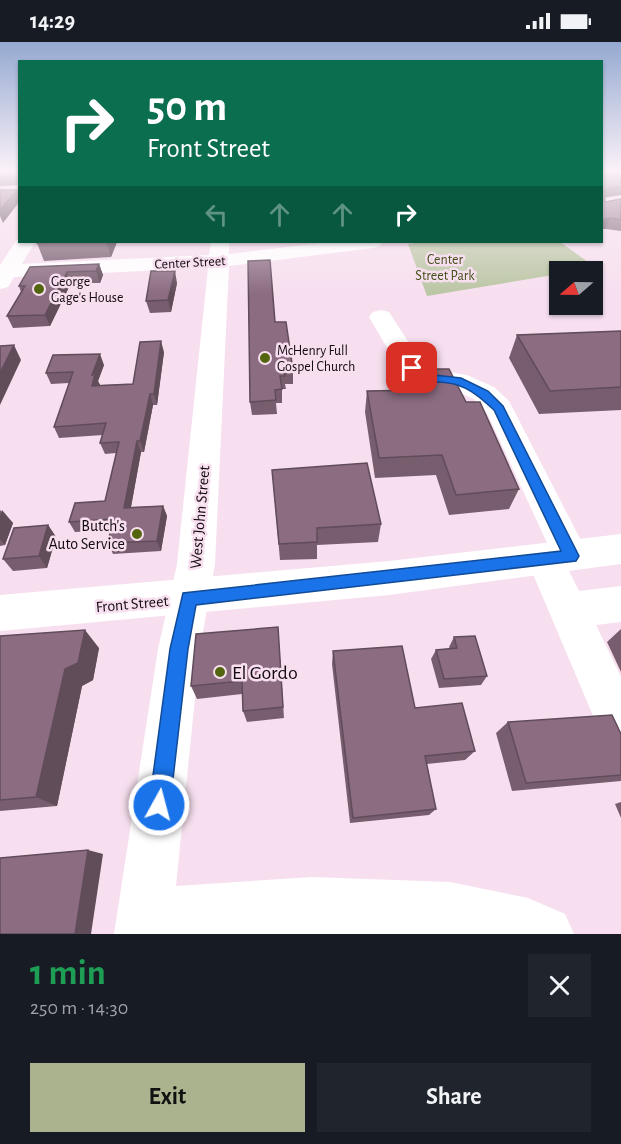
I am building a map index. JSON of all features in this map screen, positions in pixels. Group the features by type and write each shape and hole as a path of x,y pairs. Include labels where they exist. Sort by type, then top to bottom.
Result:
{"street":[{"path":"3,277 24,243"},
{"name":"Center Street","path":"3,277 220,251 356,243"},
{"name":"West John Street","path":"144,925 179,649 196,564 220,251"},
{"path":"381,316 412,368 422,377 457,381 484,393 499,408 558,558 568,610 613,709 621,718"},
{"name":"Front Street","path":"0,613 189,598 558,558 621,549"},
{"path":"568,610 621,604"},
{"path":"144,925 312,905 450,910 528,926 545,934"}],"green space":[{"name":"Center Street Park","path":"561,243 587,261 549,261 549,276 427,296 408,244"}],"building":[{"path":"603,212 621,212 621,220 610,218 603,220"},
{"path":"270,260 275,322 286,322 293,370 284,370 285,376 280,376 282,389 275,390 276,400 250,402 248,261"},
{"path":"99,264 96,271 67,272 45,315 7,316 25,286 19,286 30,267"},
{"path":"151,271 175,271 168,300 146,301"},
{"path":"621,331 621,387 550,391 517,335"},
{"path":"161,341 154,394 150,394 140,441 137,441 124,508 163,506 157,541 108,543 113,519 69,522 75,503 105,501 119,442 100,443 106,423 54,427 73,372 46,373 53,355 100,354 92,375 95,374 92,386 133,384 140,342"},
{"path":"14,345 0,373 0,346"},
{"path":"411,369 449,369 466,402 480,402 519,489 456,495 442,455 379,458 367,391 419,390"},
{"path":"367,463 381,524 317,528 317,542 279,544 272,470"},
{"path":"48,525 39,556 3,559 14,528"},
{"path":"278,627 283,707 243,711 242,681 191,686 196,634"},
{"path":"85,630 78,663 65,669 36,797 0,800 0,636"},
{"path":"475,636 487,676 444,679 436,650 457,648 454,637"},
{"path":"402,646 415,708 462,703 475,751 425,756 436,809 353,818 333,651"},
{"path":"612,715 621,734 621,775 526,783 508,722"},
{"path":"88,850 75,934 0,934 0,858"}],"place":[{"name":"George Gage's House","path":"39,289"},
{"name":"McHenry Full Gospel Church","path":"265,358"},
{"name":"Butch's Auto Service","path":"137,534"},
{"name":"El Gordo","path":"220,672"}],"route":[{"path":"159,805 179,649 189,598 571,556 499,408 484,393 457,381 422,377 412,368"}]}
